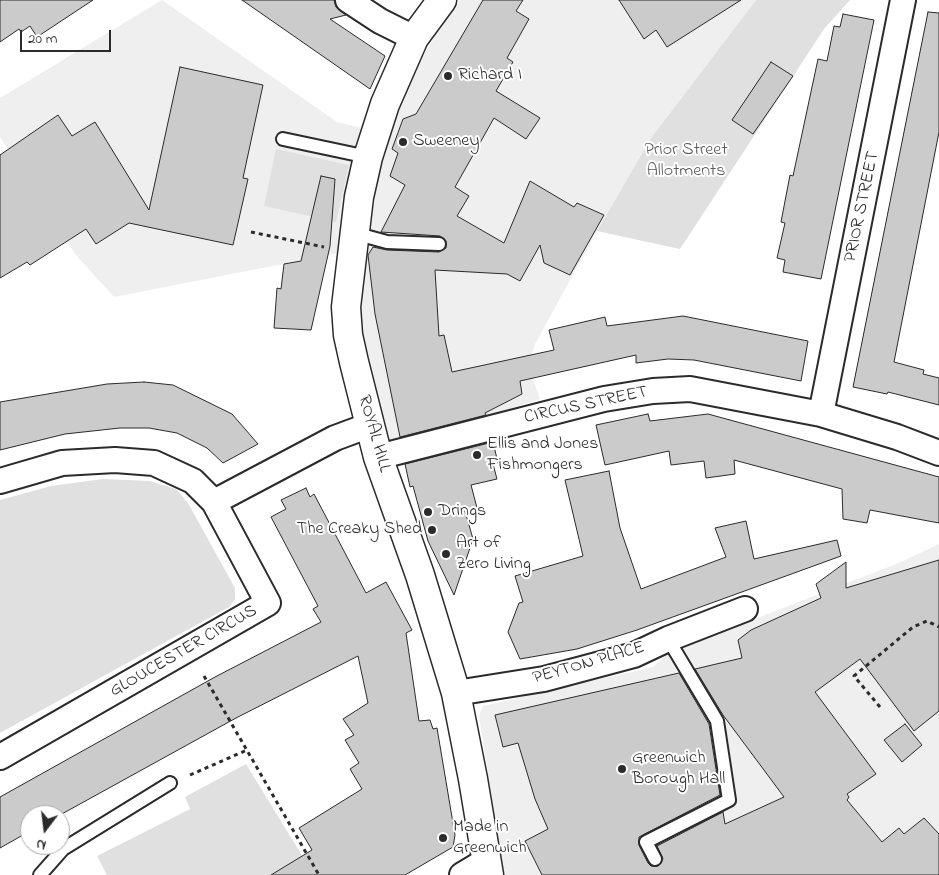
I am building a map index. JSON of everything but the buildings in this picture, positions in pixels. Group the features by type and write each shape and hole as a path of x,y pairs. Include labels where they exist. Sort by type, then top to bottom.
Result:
{"main road":[{"name":"ROYAL HILL","path":"442,0 414,38 385,104 368,157 359,197 346,307 348,335 378,457 420,575 456,693 488,867"}],"street":[{"path":"348,0 380,21 414,38"},
{"name":"PRIOR STREET","path":"821,414 903,0"},
{"name":"CIRCUS STREET","path":"378,457 604,399 653,391 690,389 821,414 897,437 939,453"},
{"path":"214,502 335,438 370,425"},
{"name":"GLOUCESTER CIRCUS","path":"0,482 62,463 115,460 154,463 193,480 214,502 268,604 0,757"},
{"name":"PEYTON PLACE","path":"456,693 544,679 634,655 668,639 745,609"},
{"path":"462,875 488,867"}],"lane":[{"path":"283,139 368,157"},
{"path":"354,233 387,242 439,244"},
{"path":"654,859 646,842 729,800 717,721 668,639"},
{"path":"40,875 63,849 170,783"}],"path":[{"path":"251,232 330,248"},
{"path":"880,707 854,676 914,626 927,621 939,627"},
{"path":"204,676 319,875"},
{"path":"170,783 247,750"}],"shaded area":[{"path":"162,0 337,122 365,129 339,253 114,297 75,254 0,137 0,98"},
{"path":"460,0 756,0 651,138 535,344 528,365 540,399 469,422 388,441 360,323 359,298 370,200 394,117 414,72 440,28"},
{"path":"939,544 939,875 502,875 479,716 483,706 653,667 681,641 755,619 901,562"}],"green space":[{"name":"Prior Street Allotments","path":"756,0 850,0 824,29 680,249 597,231 651,138"},
{"path":"276,149 349,165 336,222 264,206"},
{"path":"103,479 150,481 176,489 188,503 235,588 235,599 229,607 0,733 0,500 51,486"},
{"path":"246,764 314,875 283,868 271,875 107,875 97,856 190,809 185,797"}],"place":[{"name":"Richard I","path":"448,76"},
{"name":"Sweeney","path":"403,142"},
{"name":"Ellis and Jones Fishmongers","path":"477,455"},
{"name":"Drings","path":"428,512"},
{"name":"The Creaky Shed","path":"432,530"},
{"name":"Art of Zero Living","path":"446,554"},
{"name":"Greenwich Borough Hall","path":"622,769"},
{"name":"Made in Greenwich","path":"443,838"}]}
